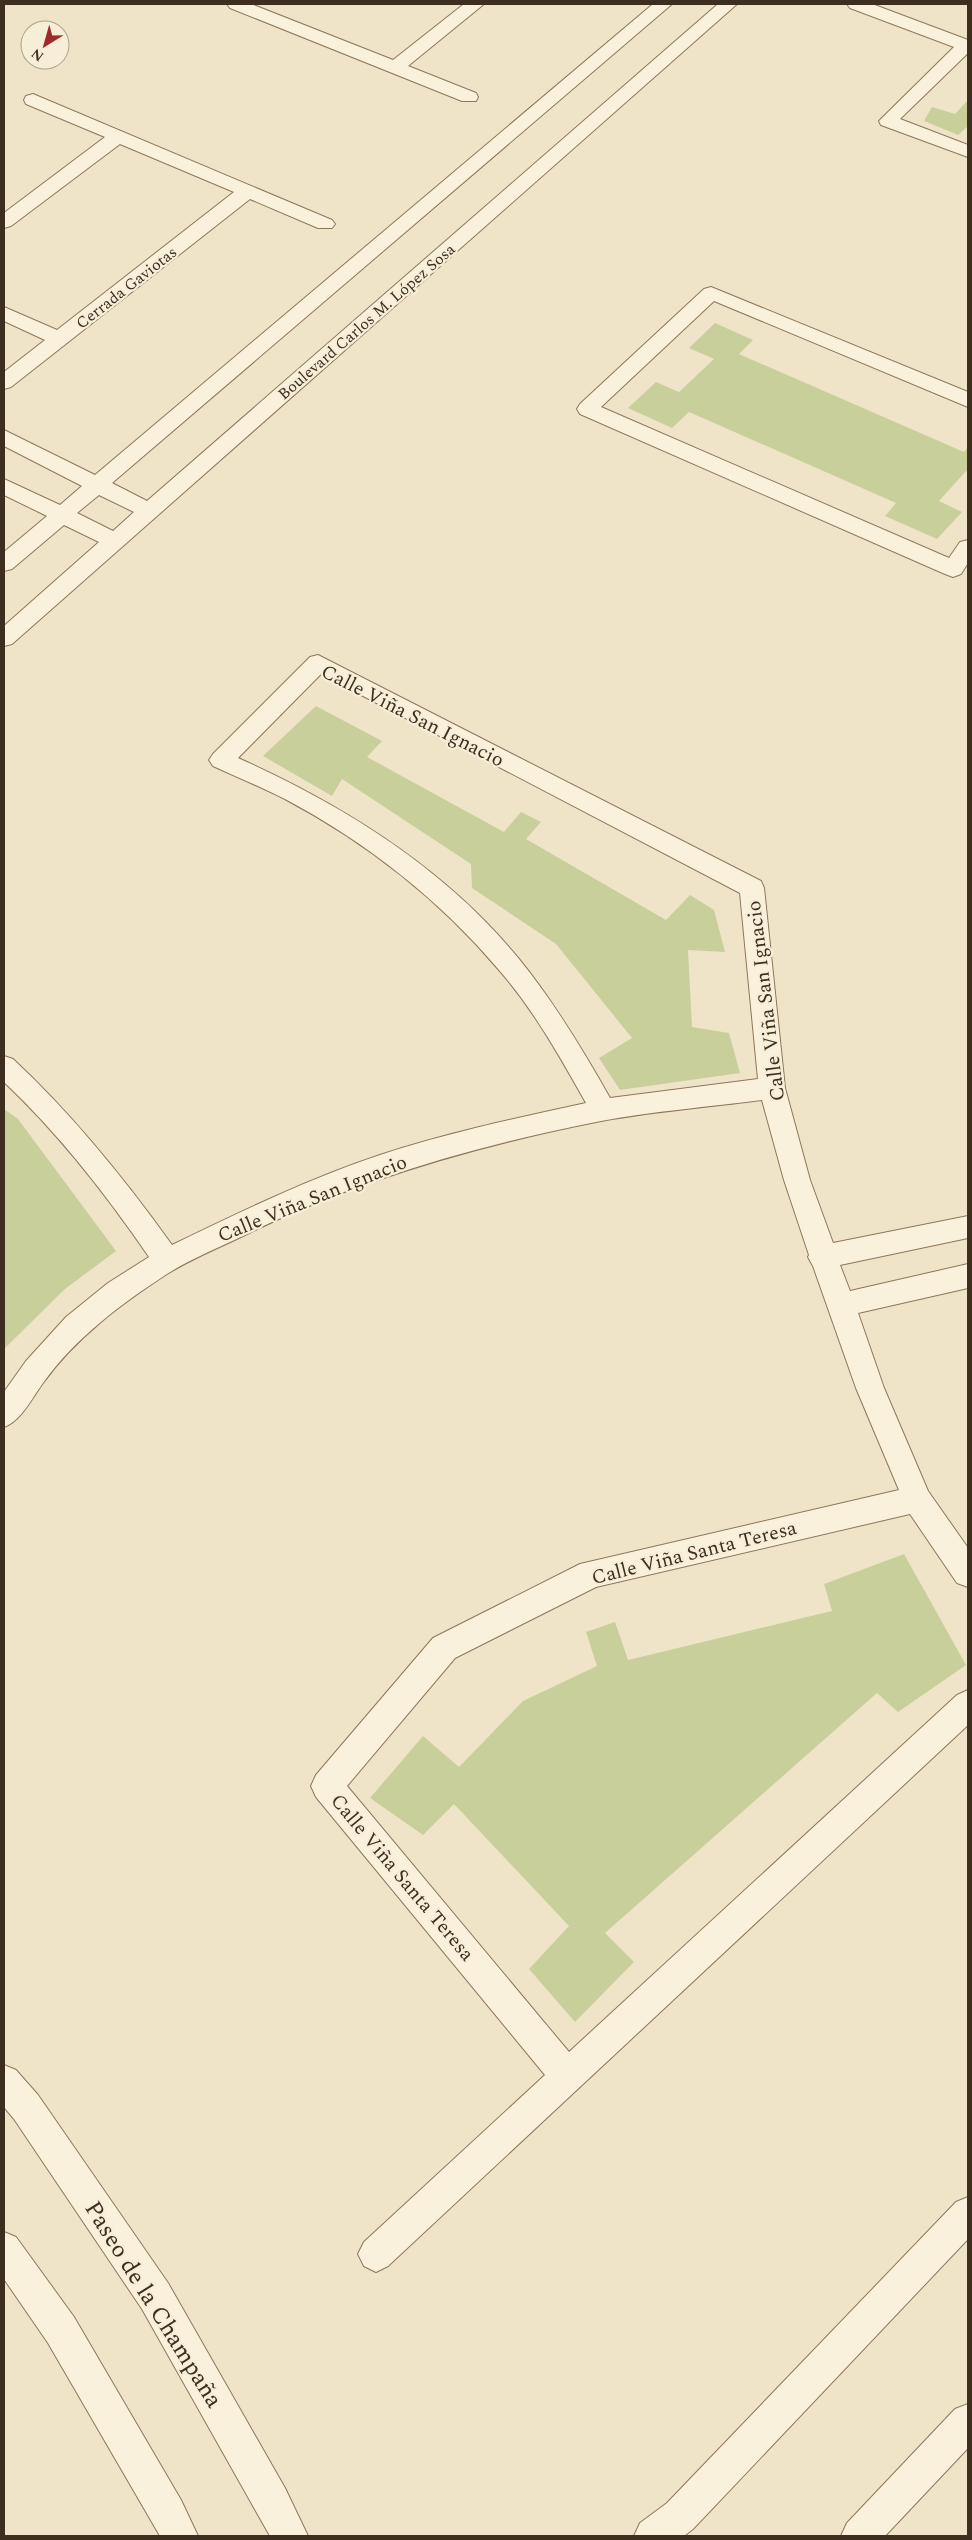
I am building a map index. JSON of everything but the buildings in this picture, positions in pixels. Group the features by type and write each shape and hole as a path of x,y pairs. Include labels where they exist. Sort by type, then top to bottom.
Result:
{"street":[{"path":"236,4 469,97"},
{"path":"268,17 286,4"},
{"path":"395,68 475,4"},
{"path":"4,564 663,4"},
{"name":"Boulevard Carlos M. López Sosa","path":"4,638 728,4"},
{"path":"856,4 967,45 888,121 968,151"},
{"path":"33,100 324,224"},
{"path":"4,222 118,136"},
{"name":"Cerrada Gaviotas","path":"4,382 248,191"},
{"path":"968,400 712,293 587,409 953,569 968,547"},
{"path":"4,313 59,339"},
{"path":"4,437 149,511"},
{"path":"4,486 115,541"},
{"name":"Calle Viña San Ignacio","path":"4,1414 36,1370 76,1326 118,1292 167,1260 272,1209 383,1165 500,1132 603,1110 562,1038 509,965 448,901 379,845 303,798 222,760 318,663 752,888 772,1088 797,1180 822,1257 841,1305"},
{"path":"4,1066 64,1126 118,1190 167,1260"},
{"path":"603,1110 772,1088"},
{"path":"822,1257 968,1227"},
{"path":"968,1276 841,1305 870,1388 917,1499 968,1573"},
{"name":"Calle Viña Santa Teresa","path":"568,2077 327,1786 444,1648 591,1574 917,1499"},
{"path":"376,2254 968,1705"},
{"name":"Paseo de la Champaña","path":"4,2082 26,2107 155,2296 272,2500 289,2536"},
{"path":"653,2536 680,2516 968,2214"},
{"path":"4,2249 61,2330 168,2513 179,2536"},
{"path":"860,2536 968,2422"}],"green space":[{"path":"968,100 968,126 958,135 924,121 932,107 955,114"},
{"path":"715,323 753,340 739,354 964,452 968,447 968,469 939,501 962,512 937,539 885,516 896,503 689,412 672,428 628,408 656,382 679,392 714,359 689,348"},
{"path":"316,706 382,741 367,757 504,832 521,812 541,822 526,839 666,920 690,895 714,910 725,952 688,950 692,1027 729,1033 740,1073 620,1090 599,1058 632,1038 556,944 472,888 471,864 342,779 332,796 263,756"},
{"path":"4,1109 18,1119 116,1251 65,1289 4,1349"},
{"path":"904,1554 966,1665 898,1712 877,1693 605,1933 634,1962 575,2022 529,1969 569,1926 454,1804 423,1835 370,1798 423,1736 459,1767 523,1701 597,1666 586,1632 615,1622 628,1660 832,1611 824,1584"}]}
